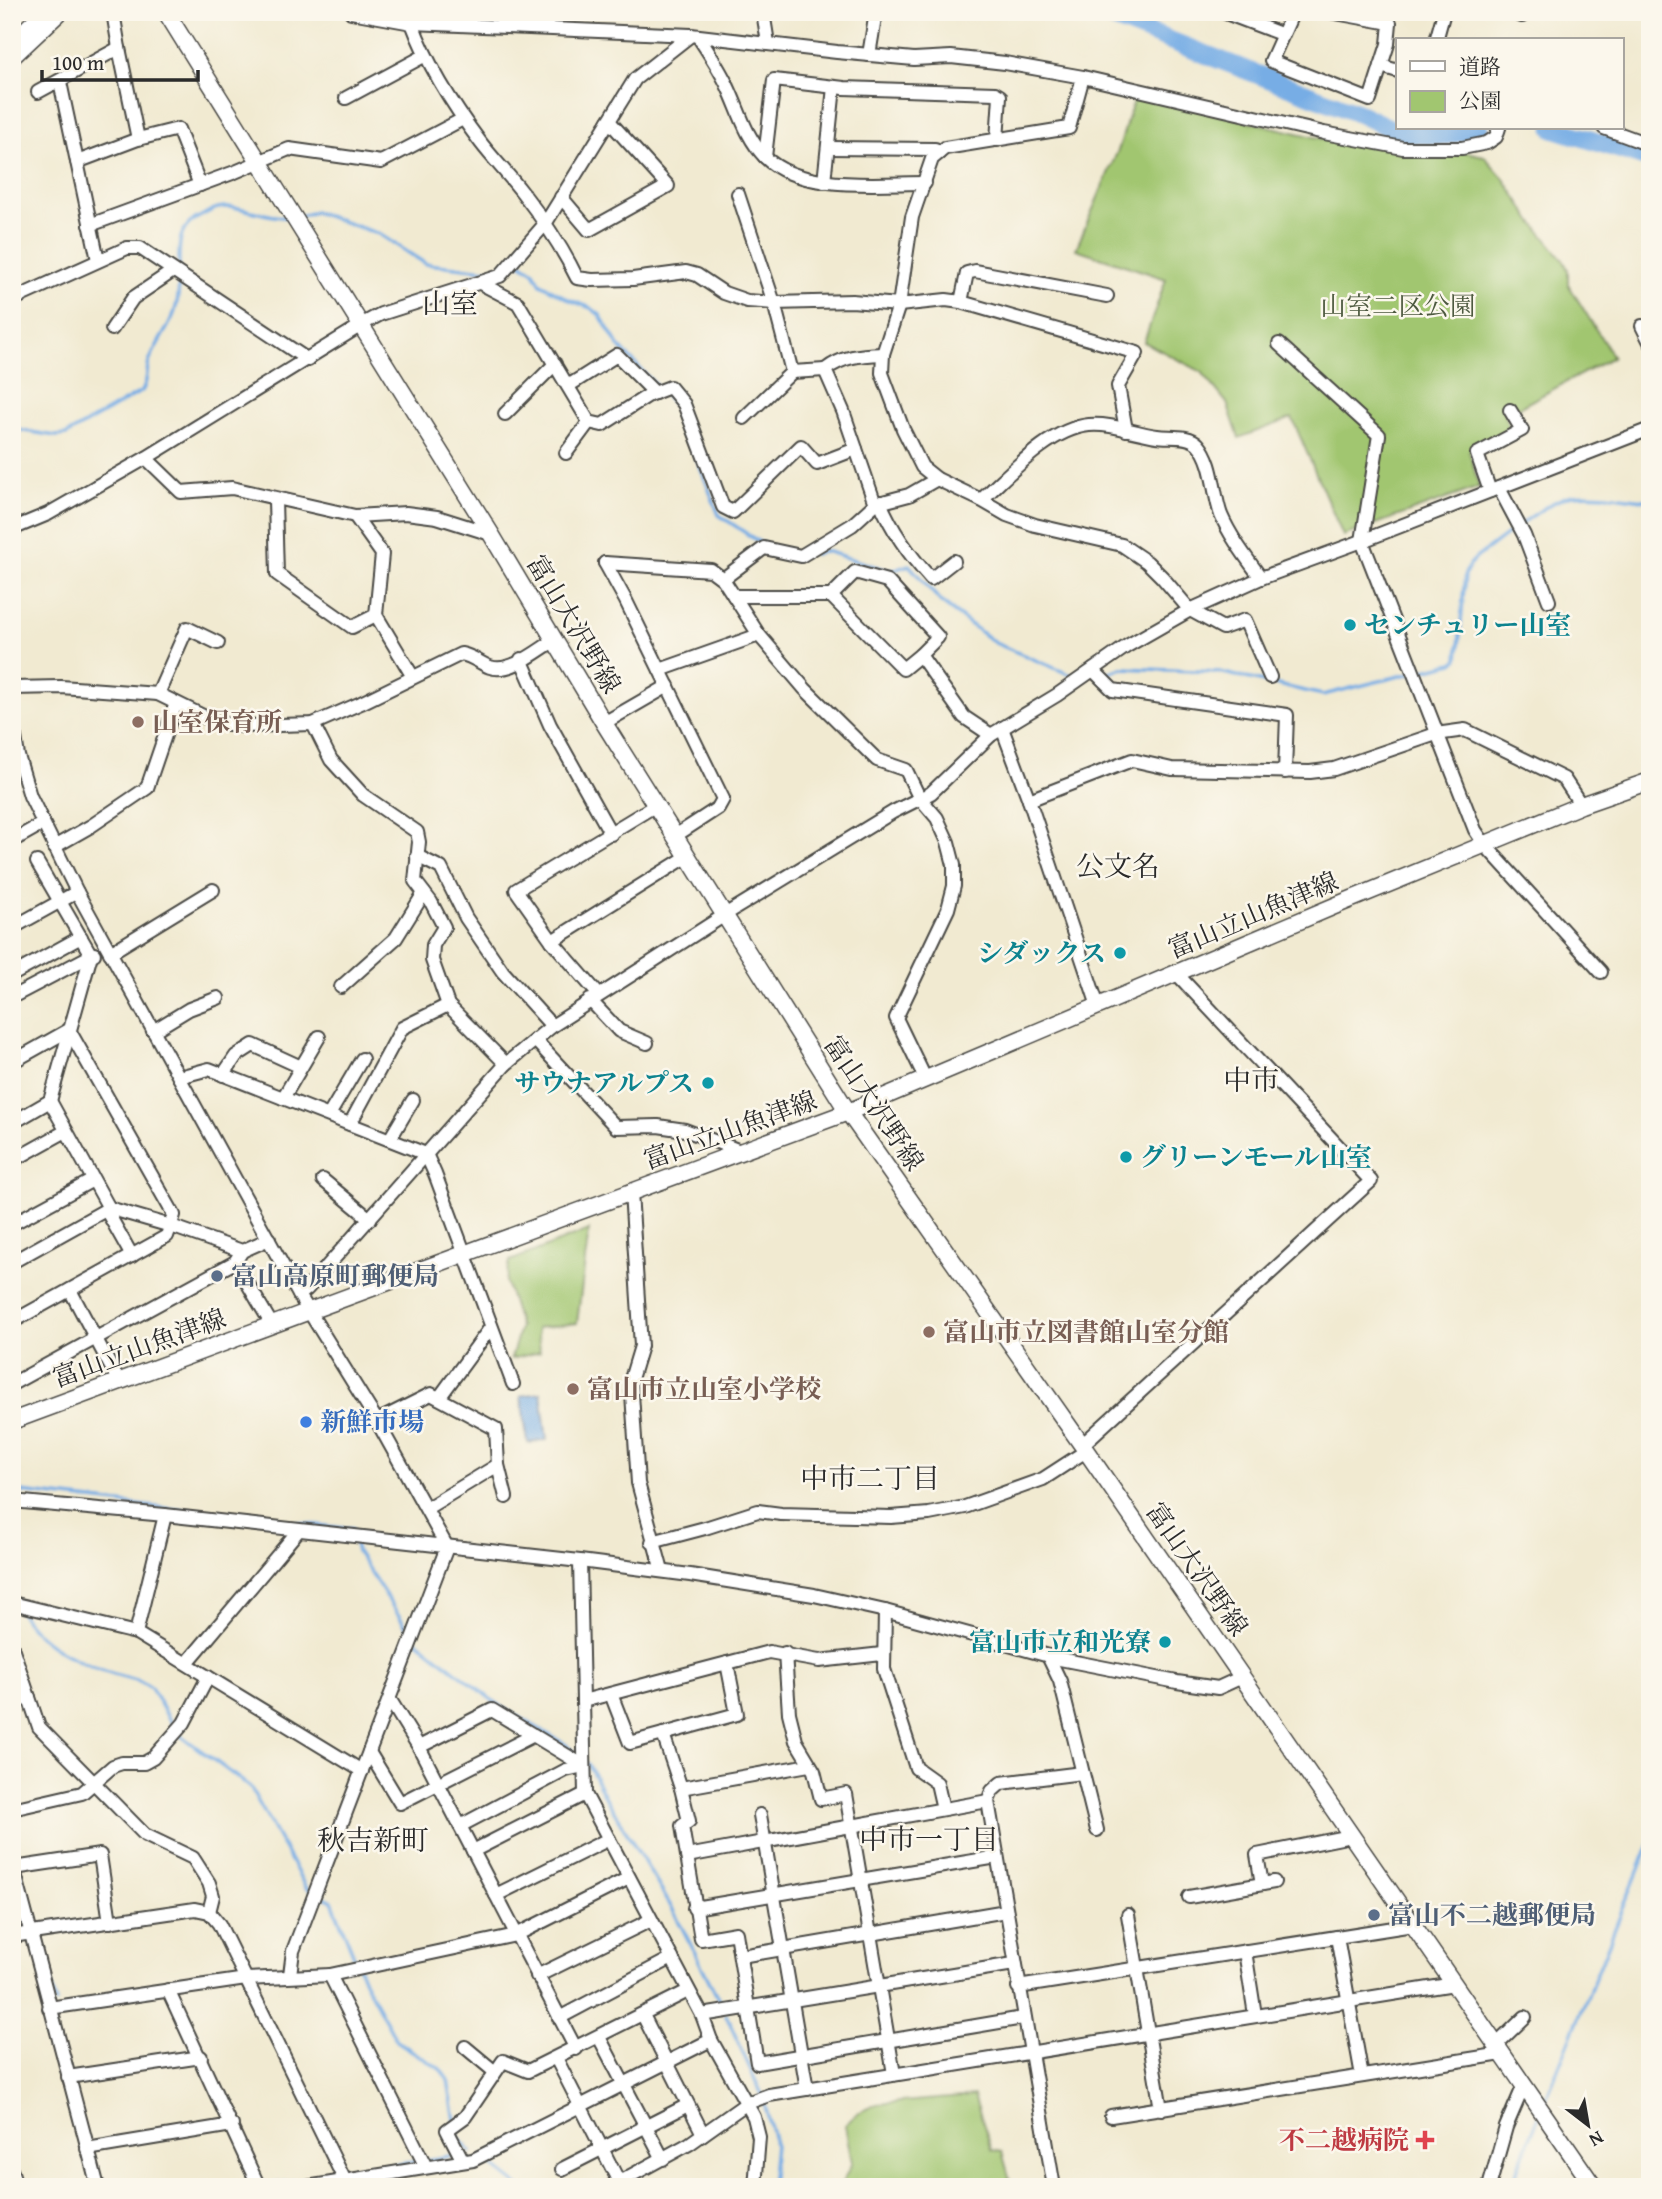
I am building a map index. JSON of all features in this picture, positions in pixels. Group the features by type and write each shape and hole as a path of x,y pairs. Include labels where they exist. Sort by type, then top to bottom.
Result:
{"main road":[{"path":"12,42 44,12"},
{"path":"12,57 60,12"},
{"name":"富山大沢野線","path":"166,12 491,534 604,723 848,1112 1084,1448 1594,2187"},
{"name":"富山立山魚津線","path":"12,1421 848,1112 1581,805 1650,781"}],"street":[{"path":"113,12 138,139"},
{"path":"351,12 405,19 694,35 869,55 914,59 951,57 1005,63 1083,77 1324,133 1404,148 1462,148 1487,143 1498,132"},
{"path":"763,12 768,43"},
{"path":"869,55 876,12"},
{"path":"1223,12 1281,34"},
{"path":"1293,12 1271,61 1370,100 1388,44 1390,23 1329,12"},
{"path":"1437,37 1444,12"},
{"path":"1512,12 1522,16 1526,12"},
{"path":"405,19 424,56 463,119 562,247 577,278 633,279 686,272 697,275 724,293 747,301 852,301 900,305 946,300 961,303 1137,353 1118,386 1126,429"},
{"path":"12,529 48,514 146,458 381,314 500,276 545,224 635,79 694,35"},
{"path":"694,35 727,86 740,119 765,157 789,175 824,182 925,183"},
{"path":"38,92 119,48"},
{"path":"346,98 424,56"},
{"path":"1381,66 1396,70"},
{"path":"1083,77 1069,128 945,148 932,159 912,217 900,305 883,354 882,373 903,429 922,467 937,480 1007,515 1035,525 1122,545 1147,562 1190,610 1223,628 1245,620 1270,677"},
{"path":"765,157 775,80 834,87 995,93 1000,96 997,140"},
{"path":"60,82 98,260"},
{"path":"824,182 834,87"},
{"path":"90,225 289,149 381,162 463,119"},
{"path":"561,197 589,230 668,187 609,121"},
{"path":"77,162 138,139 178,129 200,185"},
{"path":"1609,130 1650,145"},
{"path":"829,148 936,149 939,153"},
{"path":"738,194 774,303 792,372"},
{"path":"12,300 98,260 127,248 140,247 308,360"},
{"path":"112,329 133,299 173,271"},
{"path":"961,303 967,274 975,271 1107,296"},
{"path":"480,283 518,303 589,422 602,425 670,387 684,404 723,507 733,512 801,446 817,464 856,449"},
{"path":"1642,326 1650,342"},
{"path":"1279,344 1379,435 1362,541 1475,830 1485,845 1601,972"},
{"path":"744,418 792,372 825,370 850,356 883,354"},
{"path":"568,386 617,355 655,393"},
{"path":"505,414 555,365"},
{"path":"825,370 888,523 931,579 954,561"},
{"path":"1510,410 1522,430 1477,454 1494,489 1524,535 1549,601"},
{"path":"566,453 589,422"},
{"path":"981,500 1047,441 1068,430 1088,425 1188,439 1198,443 1207,462 1228,532 1261,578"},
{"path":"299,1294 307,1289 370,1219 506,1064 552,1026 725,915 919,797 931,793 996,731 1057,695 1127,646 1190,610 1261,578 1650,429"},
{"path":"146,458 181,492 232,488 275,500 355,516 406,513 437,517 491,534"},
{"path":"723,579 764,548 801,556 852,525 878,503 909,495 937,480"},
{"path":"275,500 276,575 352,627 376,615"},
{"path":"355,516 382,554 376,615 413,677"},
{"path":"675,836 718,808 723,799 605,563 711,570 723,579 759,635 805,689 877,760 906,771 919,797 937,818 948,842 954,866 954,886 948,909 896,1018 925,1078"},
{"path":"734,596 831,596 855,572 887,581 938,636 903,669 831,596"},
{"path":"158,694 187,628 218,643"},
{"path":"660,670 759,635"},
{"path":"12,688 61,687 158,694 215,722 243,726 313,724 361,704 461,654 472,656 490,667 504,668 555,639"},
{"path":"920,655 964,717 996,731 1030,800 1098,1006"},
{"path":"522,659 550,724 611,834"},
{"path":"1093,670 1113,690 1287,715 1286,772"},
{"path":"604,723 668,686"},
{"path":"54,847 92,826 146,788 176,703"},
{"path":"12,718 14,756 42,824 77,892 299,1294 377,1421 447,1547 293,1951 290,1975"},
{"path":"313,724 331,760 363,795 417,832 419,842 415,881 444,927 433,945 432,960 448,1005 506,1064"},
{"path":"1030,800 1132,760 1172,769 1310,772 1334,769 1436,734 1465,730 1564,779 1581,805"},
{"path":"647,1044 620,1031 516,890 656,805"},
{"path":"12,841 42,824"},
{"path":"416,856 441,868 466,918 503,972 552,1026"},
{"path":"552,941 688,856"},
{"path":"37,862 92,955 50,1101 132,1256"},
{"path":"12,998 92,955 108,950 213,890"},
{"path":"12,928 77,892"},
{"path":"341,987 396,938 424,893"},
{"path":"12,975 81,937"},
{"path":"652,1542 758,1511 891,1517 929,1514 965,1507 1043,1479 1084,1448 1371,1181 1177,974"},
{"path":"153,1031 189,1010 218,998"},
{"path":"351,1124 402,1028 448,1005"},
{"path":"12,1062 69,1030"},
{"path":"12,1322 167,1236 174,1215 69,1030"},
{"path":"283,1098 319,1037"},
{"path":"535,1040 616,1127 658,1126 685,1130 743,1152"},
{"path":"223,1075 236,1056 253,1045 301,1067"},
{"path":"328,1115 362,1059"},
{"path":"179,1077 209,1069 426,1154 513,1384"},
{"path":"390,1139 413,1100"},
{"path":"12,1123 50,1101"},
{"path":"12,1161 66,1132"},
{"path":"12,1224 93,1180"},
{"path":"323,1180 370,1219"},
{"path":"631,1192 640,1346 631,1379 638,1483 662,1571"},
{"path":"13,1261 108,1208 171,1226 242,1251"},
{"path":"12,1384 235,1262 242,1251 269,1239"},
{"path":"235,1262 272,1325"},
{"path":"70,1290 119,1382"},
{"path":"439,1398 491,1327"},
{"path":"377,1421 431,1394 496,1429 499,1465 506,1497"},
{"path":"427,1508 499,1465"},
{"path":"12,1501 165,1515 662,1571 814,1595 885,1611 1048,1656 1177,1682 1218,1688 1242,1677"},
{"path":"136,1633 165,1515"},
{"path":"187,1663 298,1531"},
{"path":"580,1561 585,1794 702,2015 711,2040 754,2117 759,2137 755,2187"},
{"path":"12,1603 136,1633 362,1771"},
{"path":"885,1611 882,1654 884,1669 916,1768 937,1783 943,1809"},
{"path":"12,1647 39,1727 145,1835 193,1858 209,1883 213,1896 209,1912"},
{"path":"583,1701 769,1652 819,1661 882,1654"},
{"path":"785,1653 789,1713 796,1741 814,1771 821,1799 846,1794 894,2074"},
{"path":"1048,1656 1060,1681 1097,1830"},
{"path":"611,1694 630,1743 737,1714 727,1663"},
{"path":"12,1809 82,1793 113,1766 122,1763 144,1763 153,1758 184,1723 208,1677"},
{"path":"12,1702 29,1697"},
{"path":"390,1700 419,1747 576,2049"},
{"path":"419,1747 492,1710 584,1766"},
{"path":"663,1734 689,1821 682,1826 701,1939 736,1933 757,2063 1023,2018"},
{"path":"369,1752 400,1803 534,1735"},
{"path":"681,1788 808,1765"},
{"path":"460,1826 566,1770 584,1766"},
{"path":"1054,2187 988,1801 992,1791 1001,1783 1082,1773"},
{"path":"473,1851 585,1794"},
{"path":"687,1856 988,1801"},
{"path":"760,1815 807,2089"},
{"path":"1189,1897 1268,1883 1257,1855 1351,1836"},
{"path":"496,1895 608,1839"},
{"path":"98,2187 13,1865 100,1855 110,1922"},
{"path":"694,1908 997,1857"},
{"path":"49,2008 246,1979 330,1975 516,1935 629,1878"},
{"path":"12,1936 195,1909 209,1912 219,1924 347,2184"},
{"path":"741,1955 1006,1911"},
{"path":"1128,1915 1161,2109"},
{"path":"537,1976 651,1920"},
{"path":"1018,1987 1413,1925"},
{"path":"1337,1937 1362,2076"},
{"path":"1245,1951 1255,2015"},
{"path":"559,2018 671,1958"},
{"path":"702,2015 1014,1964"},
{"path":"330,1975 426,2167"},
{"path":"556,2058 602,2149 615,2185 663,2159 747,2103 769,2095 1454,1984"},
{"path":"168,1990 260,2187"},
{"path":"463,2161 447,2130 465,2117 503,2061 528,2071 688,1992"},
{"path":"643,2015 703,2134"},
{"path":"1111,2116 1362,2076 1499,2049 1525,2017"},
{"path":"600,2037 663,2159"},
{"path":"307,2187 347,2184 473,2160 711,2040"},
{"path":"465,2047 495,2072"},
{"path":"68,2077 201,2057"},
{"path":"1489,2187 1506,2127 1524,2085"},
{"path":"562,2169 688,2105"},
{"path":"87,2149 232,2125"},
{"path":"12,2172 16,2187"}],"green space":[{"name":"山室二区公園","path":"1135,95 1323,139 1484,156 1502,176 1532,221 1564,261 1568,270 1568,284 1613,357 1505,415 1508,432 1469,451 1479,487 1343,536 1292,418 1239,438 1227,403 1202,372 1144,342 1166,279 1076,249 1119,148"},
{"path":"589,1230 577,1323 537,1328 540,1352 511,1359 520,1327 506,1282 510,1261"},
{"path":"974,2096 992,2150 1002,2152 1012,2187 840,2187 852,2163 845,2125 859,2112 877,2104"}],"water":[{"path":"541,1393 547,1440 528,1443 521,1396"}],"waterway":[{"path":"1096,12 1360,114 1400,133 1442,136 1470,130"},
{"path":"1559,130 1650,159"},
{"path":"179,271 179,245 184,231 194,220 212,210 226,207 289,217"},
{"path":"300,216 315,212 379,234 426,264 496,271"},
{"path":"516,260 534,272 541,284 600,315 618,345 657,387"},
{"path":"12,429 66,435 142,391 150,360 177,305 179,279"},
{"path":"663,393 676,406 719,515 762,544"},
{"path":"1103,675 1122,668 1219,672 1323,695 1453,663 1458,659 1465,574 1476,558 1538,512 1563,498 1592,494 1650,501"},
{"path":"814,554 825,551 890,571 909,565 941,602 995,643 1076,677"},
{"path":"12,1491 352,1529 353,1532"},
{"path":"354,1539 357,1552 411,1634"},
{"path":"19,1609 28,1624 55,1648 89,1665 140,1681 151,1688 175,1729"},
{"path":"416,1640 497,1704 568,1746 580,1757"},
{"path":"180,1735 250,1787 306,1888 311,1891"},
{"path":"588,1764 673,1910 723,2008"},
{"path":"1543,2106 1650,1842"},
{"path":"318,1894 332,1901 364,1981 397,2041 440,2069 448,2080 455,2120"},
{"path":"39,1941 56,2003"},
{"path":"726,2015 762,2095"},
{"path":"764,2102 775,2144 771,2187"},
{"path":"1510,2187 1539,2116"},
{"path":"457,2128 458,2138 471,2152"},
{"path":"426,2160 456,2155"},
{"path":"483,2158 520,2187"},
{"path":"346,2173 418,2161"},
{"path":"263,2186 339,2174"}],"place":[{"name":"センチュリー山室","path":"1350,625"},
{"name":"山室保育所","path":"138,722"},
{"name":"シダックス","path":"1120,953"},
{"name":"サウナアルプス","path":"708,1083"},
{"name":"グリーンモール山室","path":"1126,1157"},
{"name":"富山高原町郵便局","path":"217,1276"},
{"name":"富山市立図書館山室分館","path":"929,1332"},
{"name":"富山市立山室小学校","path":"573,1389"},
{"name":"新鮮市場","path":"306,1422"},
{"name":"富山市立和光寮","path":"1165,1642"},
{"name":"富山不二越郵便局","path":"1374,1915"},
{"name":"不二越病院","path":"1425,2140"}],"district":[{"name":"山室","path":"450,303"},
{"name":"公文名","path":"1118,866"},
{"name":"中市","path":"1251,1080"},
{"name":"中市二丁目","path":"870,1478"},
{"name":"中市一丁目","path":"929,1839"},
{"name":"秋吉新町","path":"373,1840"}]}
